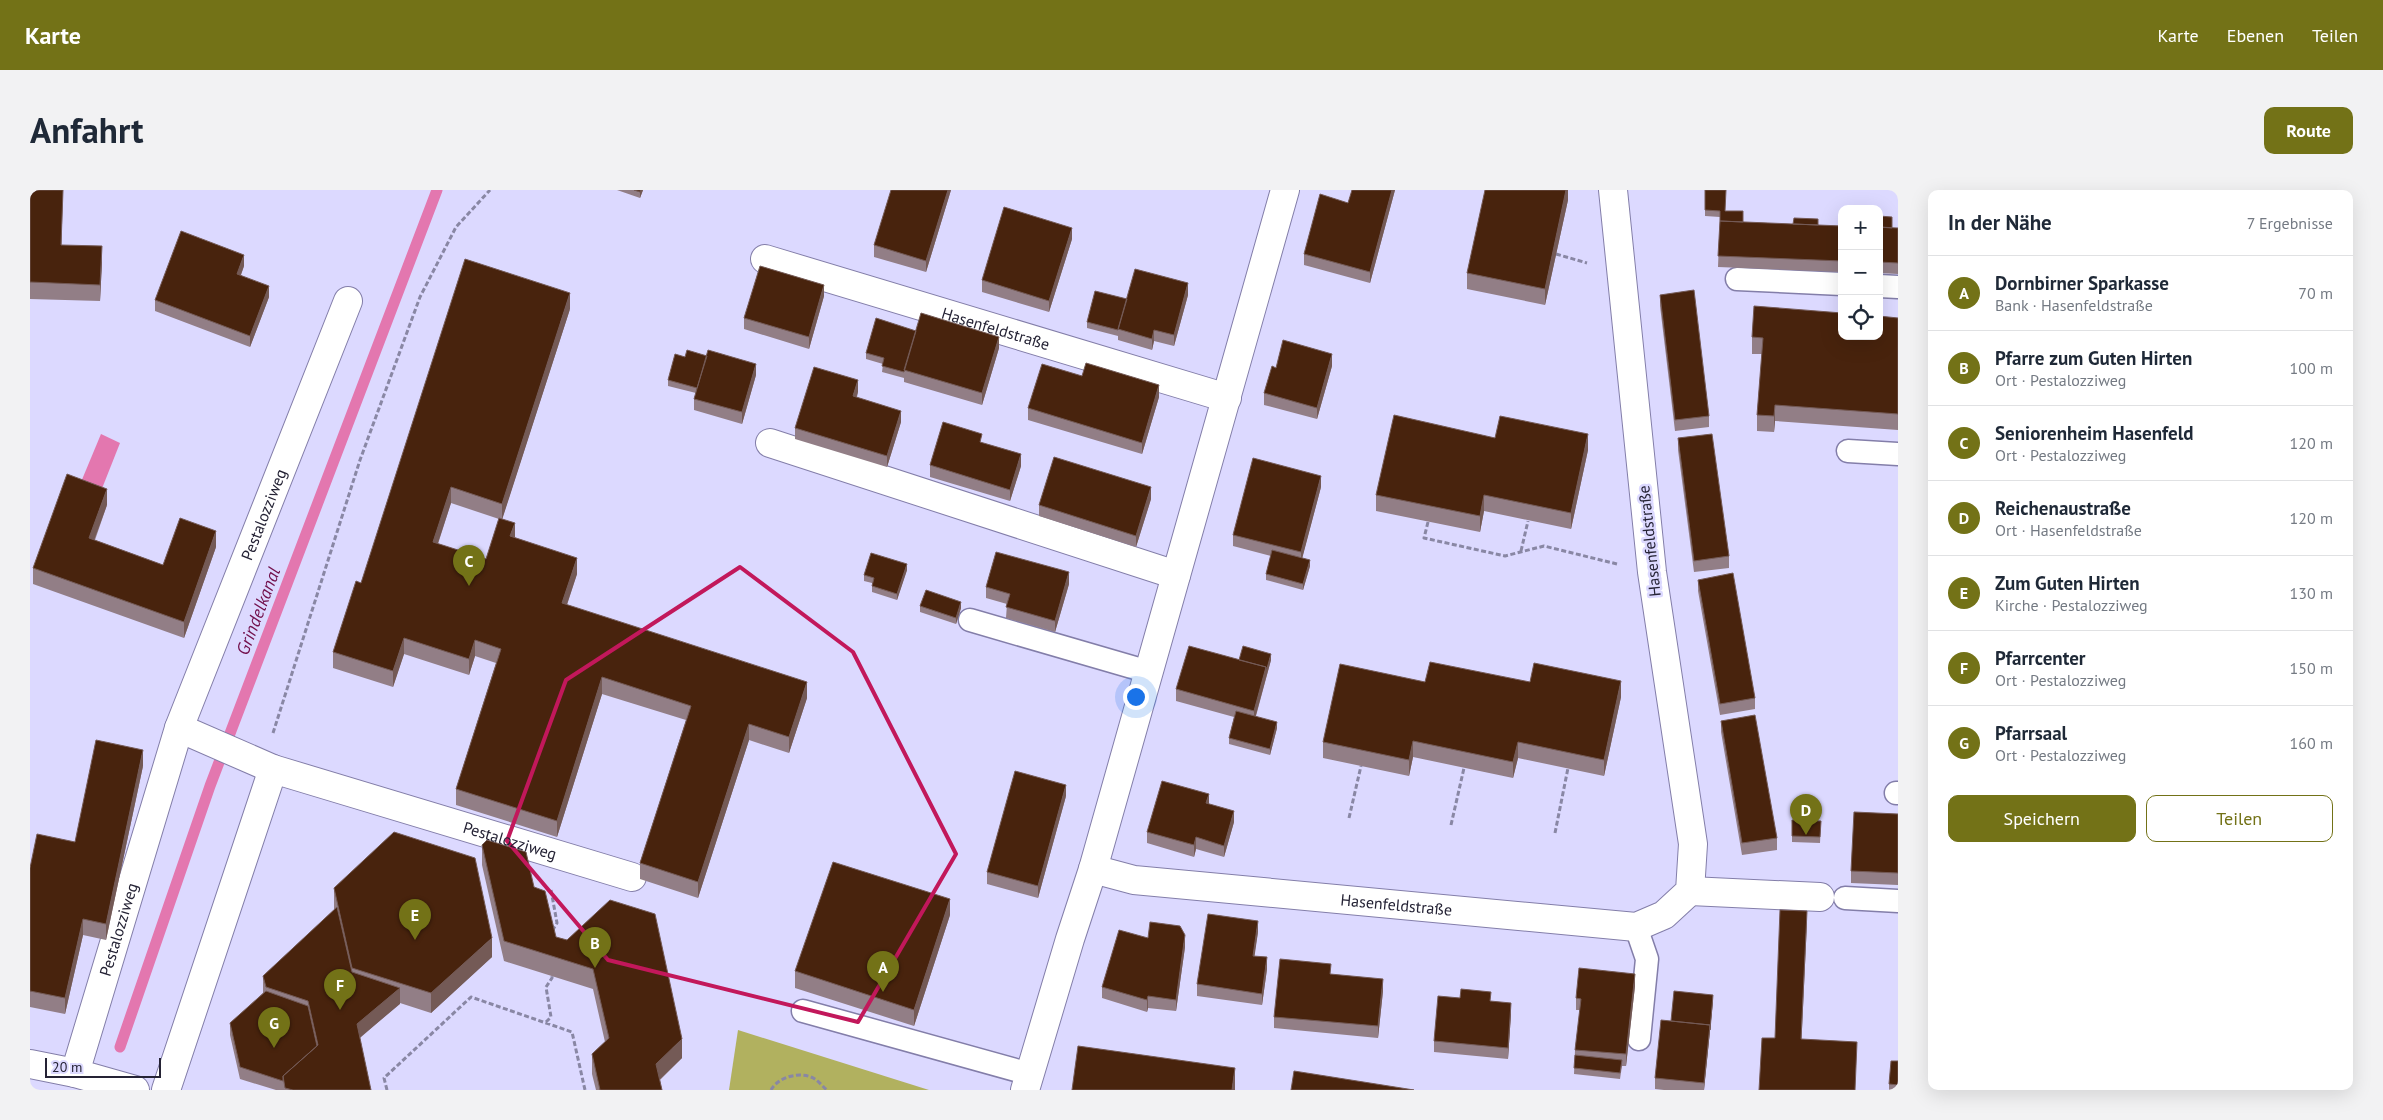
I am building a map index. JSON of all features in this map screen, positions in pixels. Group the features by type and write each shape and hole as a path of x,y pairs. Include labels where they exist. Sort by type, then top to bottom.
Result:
{"street":[{"path":"1028,1082 1070,939 1093,869 1285,190"},
{"name":"Hasenfeldstraße","path":"1093,869 1134,880 1636,927 1664,915 1690,891 1693,844 1652,572 1614,190"},
{"name":"Hasenfeldstraße","path":"765,259 1227,398"},
{"name":"Pestalozziweg","path":"75,1073 179,728 348,301"},
{"path":"770,443 1176,574"},
{"name":"Pestalozziweg","path":"179,728 273,768 632,877"},
{"path":"166,1090 273,768"},
{"path":"1690,891 1832,897"},
{"path":"30,1064 75,1073 135,1090"}],"lane":[{"path":"1737,279 1838,284"},
{"path":"1883,286 1898,287"},
{"path":"1848,451 1898,454"},
{"path":"970,620 1149,672"},
{"path":"1832,897 1898,901"},
{"path":"1636,927 1646,959 1639,1039"},
{"path":"803,1011 1028,1082"}],"path":[{"path":"273,768 270,745 324,571 360,460 420,297 456,227 490,190"},
{"path":"1521,552 1528,520"},
{"path":"1428,522 1424,538 1505,556 1544,546 1652,572"},
{"path":"1349,818 1361,766"},
{"path":"1451,825 1464,768"},
{"path":"1555,833 1568,768"},
{"path":"550,934 557,923"},
{"path":"546,1022 551,1017 546,987 552,976"},
{"path":"387,1090 384,1078 471,997 572,1032 585,1090"},
{"path":"771,1090 774,1084 794,1075 811,1077 827,1090"}],"highlighted area":[{"path":"740,567 853,652 956,854 858,1022 608,960 507,841 566,680"}],"shaded area":[{"path":"101,434 120,443 101,491 81,482"},
{"path":"738,1030 929,1090 729,1090"}],"building":[{"path":"30,190 63,190 61,245 102,246 100,285 30,282"},
{"path":"891,190 948,190 926,261 874,245"},
{"path":"1352,190 1392,190 1370,272 1304,254 1320,194 1348,203"},
{"path":"1485,190 1566,190 1545,289 1467,273"},
{"path":"1705,190 1726,190 1725,211 1743,211 1743,222 1720,221 1720,211 1705,210"},
{"path":"1004,207 1072,228 1049,301 982,280"},
{"path":"1883,216 1892,217 1892,228 1883,227"},
{"path":"1794,218 1818,219 1818,225 1793,224"},
{"path":"1720,221 1838,226 1838,261 1718,256"},
{"path":"1883,227 1898,228 1898,263 1883,262"},
{"path":"181,231 244,255 237,274 269,286 250,336 155,300"},
{"path":"465,259 570,293 502,504 451,487 433,542 486,559 499,518 515,523 510,536 577,558 562,603 807,682 789,737 749,724 698,882 640,863 691,706 602,677 557,821 456,789 501,649 475,640 469,659 404,638 393,671 333,652 356,581 361,583"},
{"path":"760,266 824,285 809,337 744,318"},
{"path":"1135,269 1188,283 1174,335 1154,330 1152,339 1118,329"},
{"path":"1694,290 1709,416 1675,420 1660,295"},
{"path":"1095,291 1127,299 1118,330 1087,322"},
{"path":"1754,306 1838,313 1838,340 1883,340 1883,316 1898,318 1898,414 1775,405 1774,416 1757,415 1763,338 1752,337"},
{"path":"921,313 999,337 982,393 904,370"},
{"path":"876,318 916,331 904,372 882,366 884,358 866,353"},
{"path":"1283,340 1332,354 1317,408 1264,393 1272,366 1276,368"},
{"path":"687,350 707,356 697,388 668,380 675,354 685,357"},
{"path":"708,350 756,364 742,412 694,399"},
{"path":"1086,363 1159,385 1142,443 1028,408 1042,364 1082,376"},
{"path":"814,367 858,380 853,396 901,411 887,456 795,428"},
{"path":"1394,415 1495,438 1500,416 1588,434 1571,513 1484,495 1480,516 1376,495"},
{"path":"943,422 982,434 980,442 1021,454 1010,490 930,465"},
{"path":"1712,434 1729,556 1694,561 1678,438"},
{"path":"1054,457 1151,487 1136,536 1039,505"},
{"path":"1253,458 1321,476 1301,552 1233,535"},
{"path":"67,474 107,489 89,538 163,565 180,518 216,531 184,622 33,568"},
{"path":"1272,550 1310,560 1303,584 1266,574"},
{"path":"996,552 1069,572 1055,621 1006,607 1010,594 986,587"},
{"path":"871,553 907,564 897,594 872,586 874,578 864,575"},
{"path":"1733,573 1755,698 1720,704 1698,580"},
{"path":"926,590 961,602 956,618 920,606"},
{"path":"1189,646 1266,667 1254,711 1176,689"},
{"path":"1243,646 1271,654 1266,672 1266,667 1239,660"},
{"path":"1430,662 1530,682 1534,663 1621,681 1604,760 1518,742 1513,762 1413,741 1409,760 1323,742 1340,664 1425,682"},
{"path":"1236,711 1277,722 1270,749 1229,738"},
{"path":"1755,715 1777,838 1742,843 1721,721"},
{"path":"96,740 143,750 106,924 83,919 65,998 30,991 30,868 37,834 75,842"},
{"path":"1015,771 1066,785 1038,886 987,872"},
{"path":"1162,781 1209,794 1206,803 1234,811 1224,846 1196,837 1194,845 1147,832"},
{"path":"1854,812 1898,814 1898,873 1851,871"},
{"path":"1792,820 1821,821 1820,837 1792,836"},
{"path":"394,832 475,858 492,938 431,993 352,968 334,888"},
{"path":"487,840 526,852 534,887 545,891 556,937 567,940 610,900 655,914 682,1039 656,1064 662,1090 600,1090 592,1054 609,1038 593,969 504,941 482,845"},
{"path":"833,862 950,899 914,1010 795,971"},
{"path":"337,907 352,972 400,988 357,1024 371,1090 293,1090 285,1088 283,1076 318,1045 308,1001 266,987 263,976"},
{"path":"1780,910 1807,911 1801,1039 1857,1042 1855,1090 1759,1090 1762,1038 1775,1038"},
{"path":"1208,914 1258,921 1253,956 1267,957 1262,994 1197,984"},
{"path":"1150,922 1180,926 1185,935 1176,1000 1148,996 1147,1000 1102,987 1119,930 1148,938"},
{"path":"1280,959 1331,964 1330,974 1383,979 1378,1026 1274,1017"},
{"path":"1579,968 1635,974 1626,1054 1575,1050 1581,999 1576,998"},
{"path":"1461,989 1491,992 1490,1001 1511,1003 1508,1048 1434,1041 1438,996 1460,998"},
{"path":"266,991 308,1006 317,1046 283,1076 283,1081 240,1067 230,1023"},
{"path":"1674,991 1713,995 1710,1030 1710,1025 1671,1021"},
{"path":"1661,1020 1710,1025 1704,1083 1655,1078"},
{"path":"1078,1046 1235,1068 1232,1090 1072,1090"},
{"path":"1575,1055 1622,1060 1620,1073 1574,1068"},
{"path":"1891,1061 1898,1061 1898,1085 1889,1084"},
{"path":"1294,1071 1414,1090 1291,1090"}],"waterway":[{"name":"Grindelkanal","path":"120,1047 210,786 437,190"}],"place":[{"name":"Seniorenheim Hasenfeld","path":"469,586"},
{"name":"Reichenaustraße","path":"1806,835"},
{"name":"Zum Guten Hirten","path":"415,940"},
{"name":"Pfarre zum Guten Hirten","path":"595,968"},
{"name":"Dornbirner Sparkasse","path":"883,992"},
{"name":"Pfarrcenter","path":"340,1010"},
{"name":"Pfarrsaal","path":"274,1048"}]}
